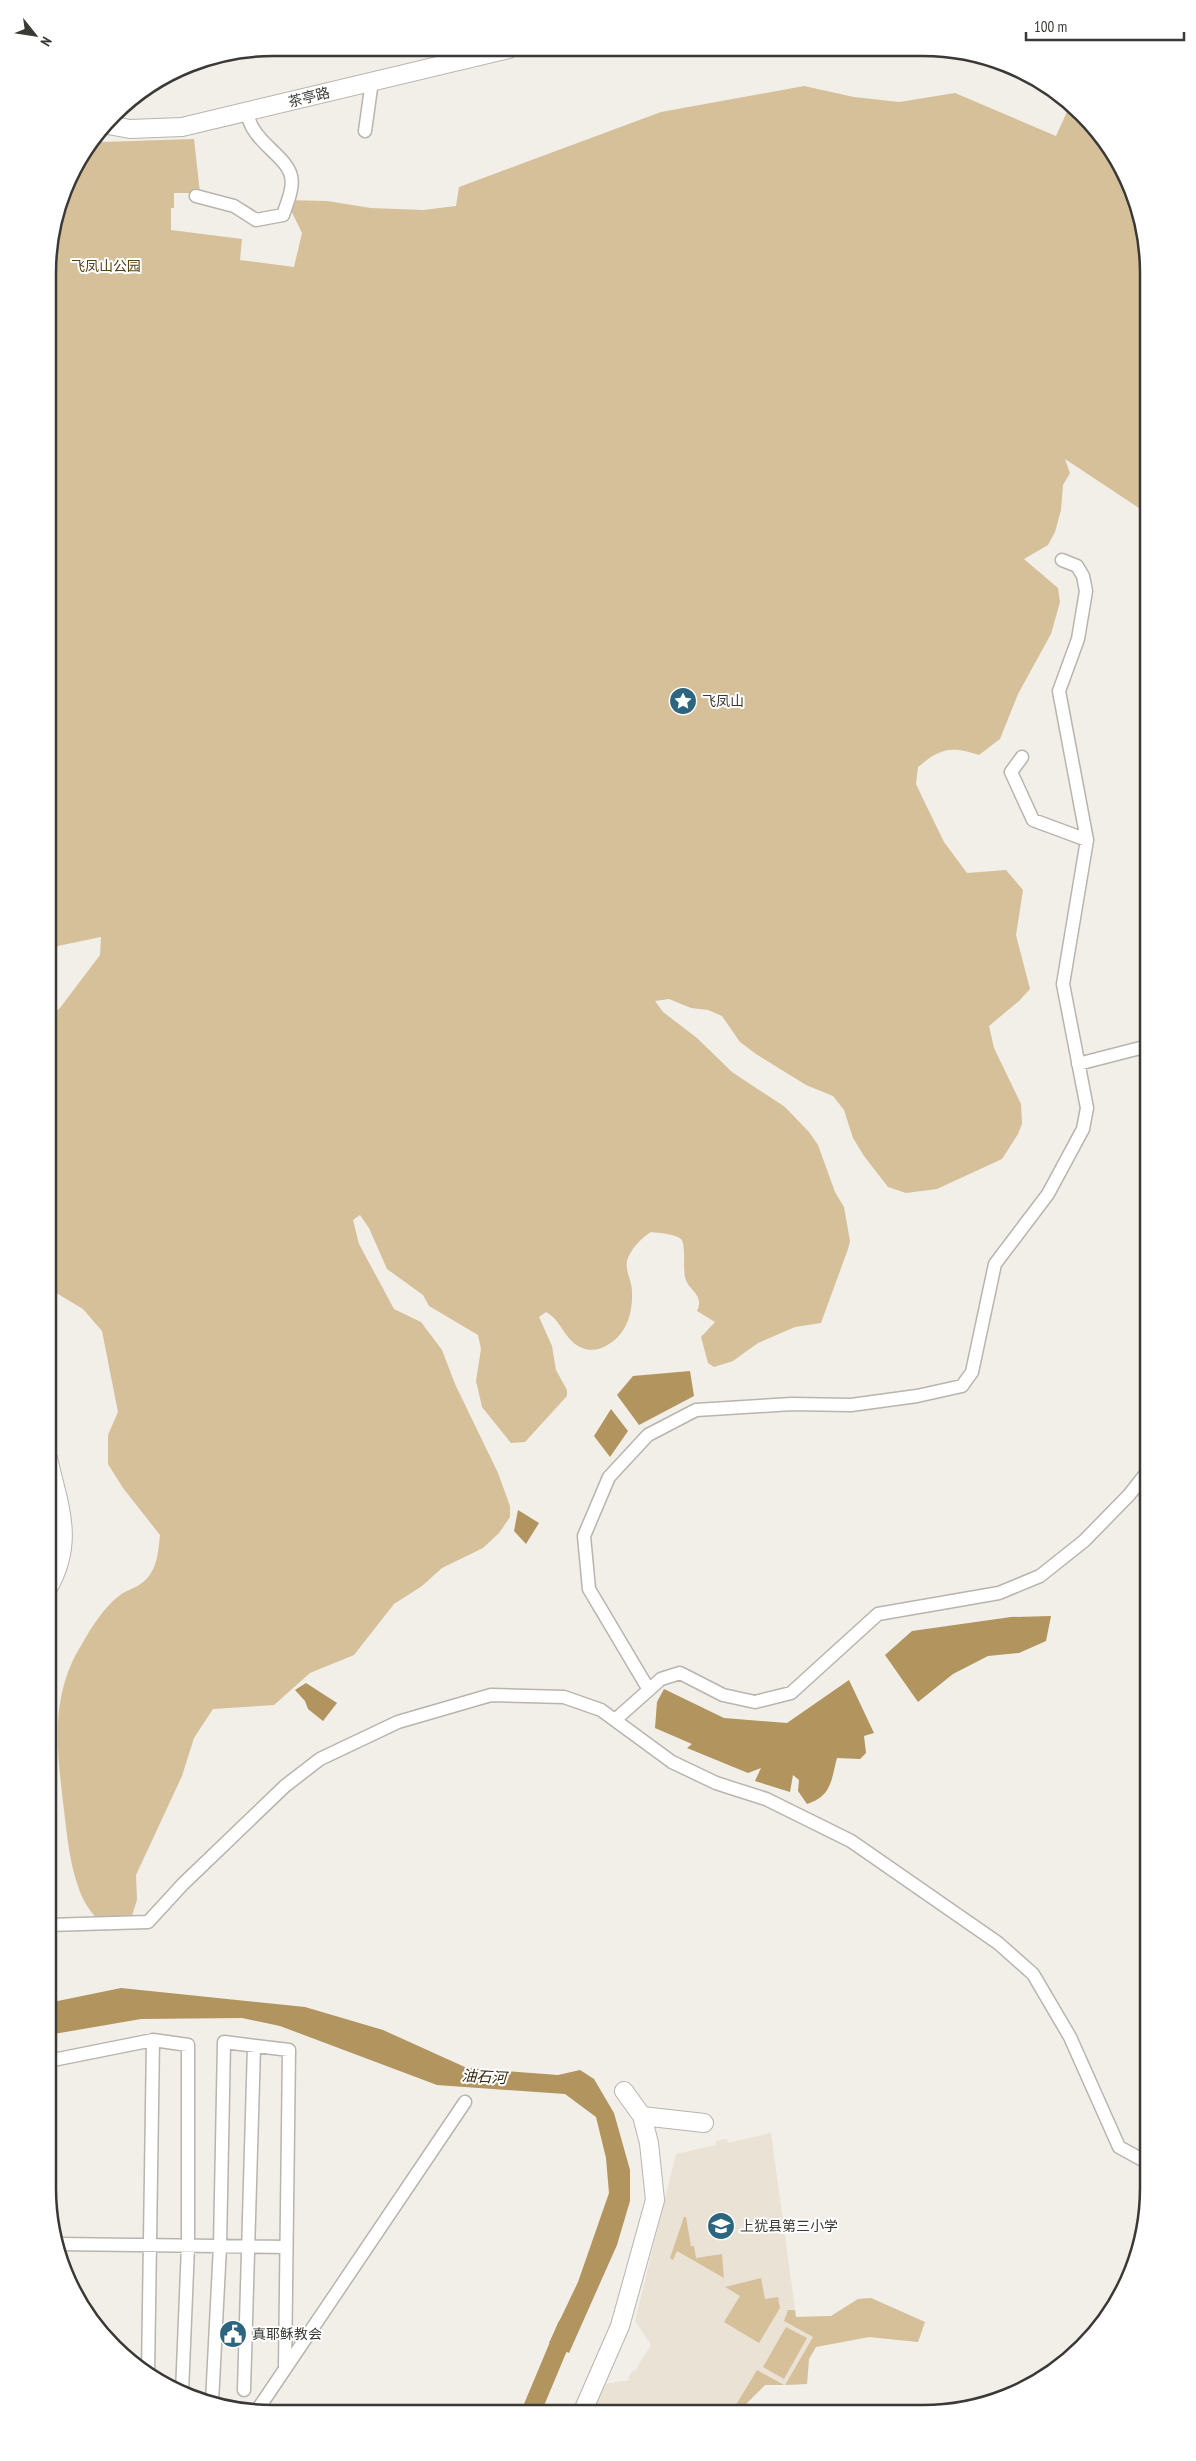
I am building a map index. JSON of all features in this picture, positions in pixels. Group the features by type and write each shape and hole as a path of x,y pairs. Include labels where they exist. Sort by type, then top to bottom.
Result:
{"street":[{"name":"茶亭路","path":"115,125 130,129 182,127 479,56"},
{"path":"365,131 372,81"},
{"path":"196,196 234,206 256,220 283,214 289,197 291,176 284,162 274,155 254,130 246,112"},
{"path":"649,1690 589,1589 584,1536 609,1478 648,1435 696,1410 792,1404 852,1405 917,1396 962,1386 972,1372 995,1264 1048,1194 1083,1129 1087,1108 1063,984 1087,840 1059,691 1078,639 1086,591 1083,576 1077,566 1062,560"},
{"path":"1022,757 1011,772 1033,820 1087,840"},
{"path":"1078,1064 1140,1048"},
{"path":"615,1720 660,1679 680,1673 722,1695 755,1702 790,1692 878,1614 999,1593 1040,1576 1084,1541 1140,1481"},
{"path":"56,1492 63,1522 64,1544 56,1571"},
{"path":"56,1925 148,1922 183,1884 285,1786 320,1759 398,1722 491,1695 564,1698 601,1710 672,1762 716,1783 766,1798 851,1841 998,1943 1033,1974 1065,2029 1119,2147 1140,2159"},
{"path":"148,2365 153,2040"},
{"path":"56,2059 153,2040 188,2045 188,2246 182,2384"},
{"path":"212,2396 220,2246 224,2042 289,2050 285,2368"},
{"path":"244,2390 254,2046"},
{"path":"585,2405 620,2326 655,2200 649,2143 642,2116 624,2091"},
{"path":"261,2404 465,2102"},
{"path":"642,2116 704,2124"},
{"path":"64,2244 286,2247"}],"shaded area":[{"name":"上犹县第三小学","path":"771,2133 796,2317 831,2316 858,2299 871,2298 925,2322 918,2342 869,2337 816,2347 809,2359 807,2384 765,2385 745,2405 596,2405 605,2384 630,2380 628,2378 633,2370 635,2371 651,2345 635,2321 676,2154 716,2145 716,2141 727,2139 728,2143"}],"green space":[{"name":"飞凤山公园","path":"804,86 854,97 899,102 955,93 1056,136 1067,111 1095,141 1111,165 1128,203 1136,231 1140,273 1140,509 1065,459 1070,473 1063,485 1061,510 1055,532 1048,545 1024,559 1058,588 1060,602 1051,634 1018,694 1000,739 979,755 960,750 940,752 918,767 916,784 944,842 967,873 1006,870 1023,890 1016,935 1030,989 1019,1001 989,1026 994,1048 1021,1104 1022,1124 1002,1159 937,1189 906,1193 888,1187 864,1156 853,1138 844,1110 833,1096 806,1085 756,1054 740,1042 722,1016 708,1010 691,1008 669,999 655,1001 663,1012 697,1038 732,1072 785,1107 809,1132 818,1145 835,1192 844,1207 850,1241 848,1249 821,1323 795,1327 758,1343 733,1361 714,1367 708,1363 701,1337 715,1322 697,1311 699,1305 698,1296 689,1286 685,1277 683,1242 675,1236 651,1232 636,1245 627,1261 632,1287 630,1314 620,1334 606,1346 592,1350 584,1349 570,1340 556,1320 546,1312 539,1317 552,1346 556,1370 567,1390 567,1396 525,1442 511,1443 482,1407 476,1381 481,1349 478,1335 429,1306 423,1295 387,1269 369,1228 360,1215 353,1220 359,1244 394,1309 421,1322 442,1350 455,1384 498,1473 510,1506 510,1517 499,1533 483,1548 442,1568 422,1586 394,1604 354,1655 310,1673 274,1705 213,1709 194,1738 182,1776 136,1875 137,1900 129,1925 106,1929 87,1906 81,1895 71,1860 59,1767 58,1725 60,1704 71,1664 98,1618 113,1601 123,1593 139,1585 150,1575 156,1563 160,1535 123,1488 108,1464 108,1435 118,1412 102,1331 83,1309 56,1293 56,1011 100,955 101,937 56,946 56,273 60,231 68,203 85,165 100,142 194,139 200,193 174,193 174,208 171,208 171,230 242,239 240,260 294,267 302,233 286,200 327,201 371,208 423,210 456,206 459,187 661,112"},
{"path":"684,2217 686,2217 691,2246 694,2246 696,2258 722,2254 724,2278 677,2251 673,2260 670,2258"},
{"path":"761,2278 765,2299 778,2297 780,2308 759,2343 724,2322 740,2296 725,2287"},
{"path":"871,2298 925,2322 918,2342 869,2337 816,2347 809,2359 807,2384 785,2385 813,2337 784,2321 788,2310 795,2310 796,2317 831,2316 858,2299"},
{"path":"786,2327 807,2338 784,2379 763,2367"},
{"path":"757,2370 784,2385 765,2385 745,2405 736,2405"}],"water":[{"path":"690,1371 694,1396 639,1425 617,1395 633,1376"},
{"path":"611,1409 628,1431 610,1457 594,1436"},
{"path":"518,1510 539,1523 526,1544 514,1531"},
{"path":"1051,1616 1046,1641 1019,1653 988,1656 953,1674 918,1702 885,1655 912,1631 1011,1617"},
{"path":"849,1680 874,1733 864,1736 866,1753 860,1759 837,1758 826,1792 815,1801 807,1804 798,1791 799,1780 793,1775 790,1792 755,1781 761,1768 748,1773 687,1748 692,1744 655,1728 657,1702 664,1689 724,1718 787,1723"},
{"path":"306,1683 337,1703 323,1721 308,1709 305,1701 295,1690"},
{"path":"121,1988 305,2007 383,2030 467,2068 558,2075 580,2070 594,2079 614,2113 630,2170 630,2201 617,2245 569,2353 549,2343 578,2282 609,2193 606,2158 596,2117 565,2094 437,2085 280,2026 242,2018 141,2019 56,2034 56,2001"}],"waterway":[{"name":"油石河","path":"534,2405 567,2326"}],"place":[{"name":"飞凤山","path":"683,701"},
{"name":"上犹县第三小学","path":"721,2226"},
{"name":"真耶稣教会","path":"233,2334"}]}
